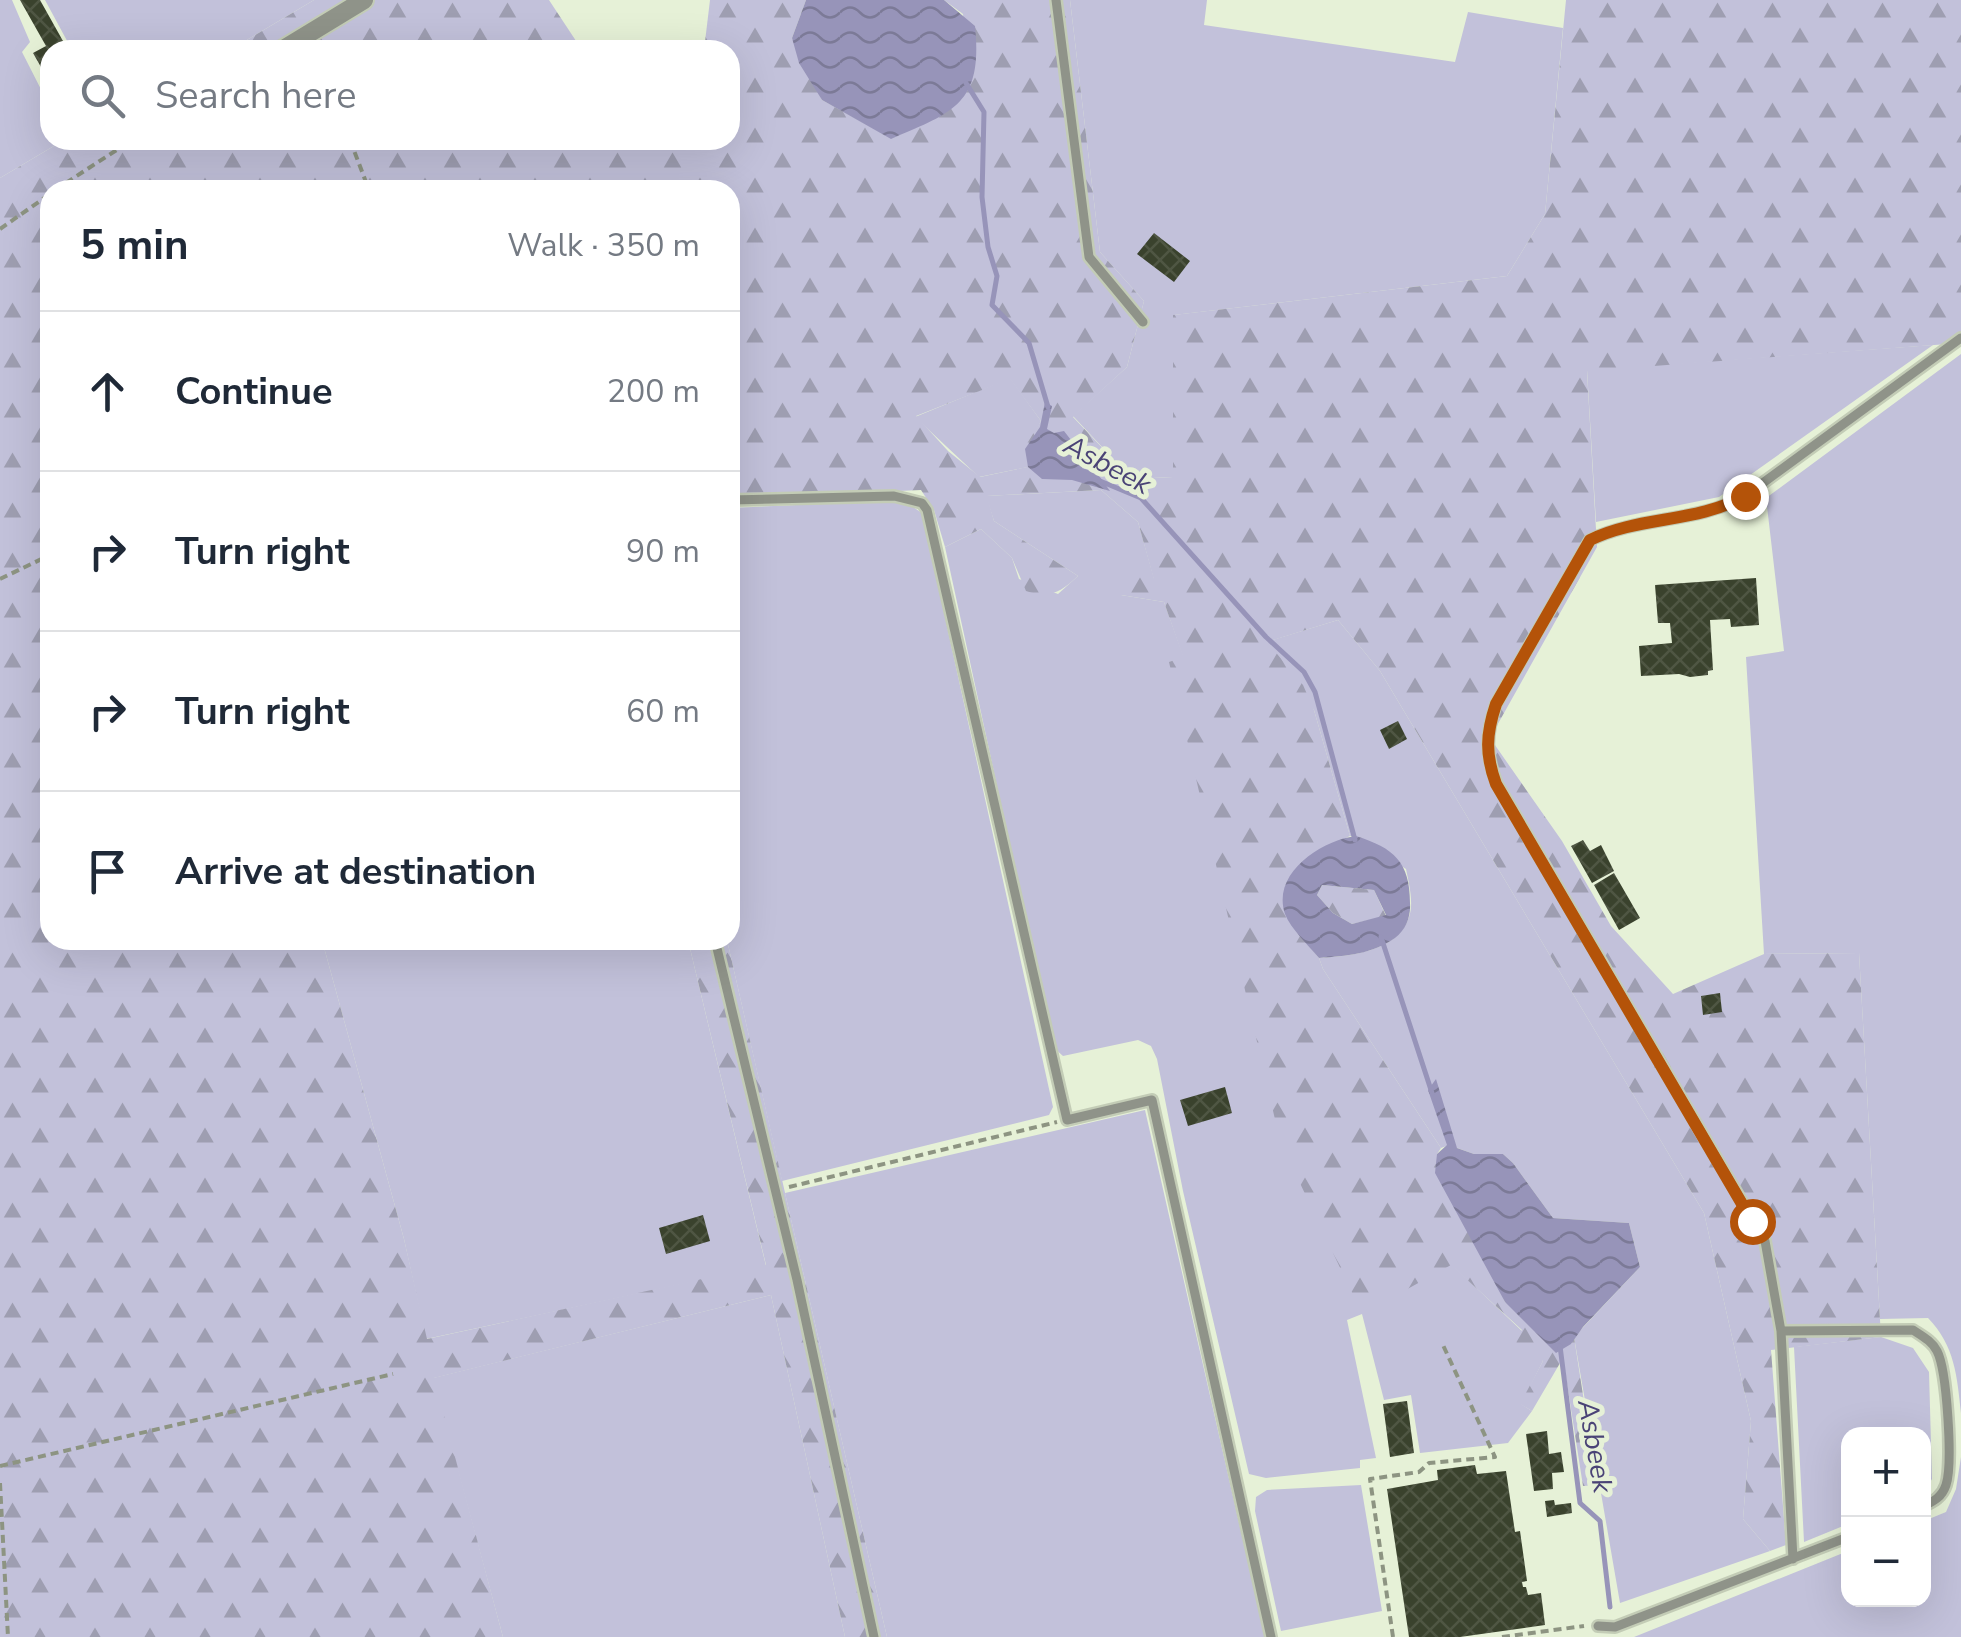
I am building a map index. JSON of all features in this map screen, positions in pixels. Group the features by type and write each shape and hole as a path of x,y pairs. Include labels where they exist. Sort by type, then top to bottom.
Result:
{"street":[{"path":"298,40 364,0"}],"lane":[{"path":"1056,0 1089,257 1144,322"},
{"path":"1793,1559 1781,1331 1765,1241 1496,784 1487,758 1487,731 1496,704 1590,540 1609,530 1721,510 1961,338"},
{"path":"740,500 894,496 922,503 928,510 1066,1120 1152,1100 1271,1637"},
{"path":"717,950 874,1637"},
{"path":"1781,1331 1913,1330 1928,1340 1938,1353 1951,1452 1946,1485 1939,1498 1931,1502"},
{"path":"1598,1626 1615,1627 1841,1540"}],"path":[{"path":"71,180 117,150"},
{"path":"354,150 365,180"},
{"path":"0,229 40,201"},
{"path":"0,579 40,560"},
{"path":"775,1190 1066,1120"},
{"path":"1393,1637 1370,1479 1420,1472 1429,1462 1496,1457 1442,1343"},
{"path":"0,1466 393,1374"},
{"path":"0,1483 8,1637"},
{"path":"1502,1637 1598,1626"}],"green space":[{"path":"0,0 12,0 30,42 22,52 40,87 40,150 47,150 0,178"},
{"path":"45,0 314,0 247,40 67,40"},
{"path":"314,0 549,0 575,40 247,40"},
{"path":"710,0 806,0 792,38 822,100 891,138 970,88 963,14 944,0 1070,0 1100,252 1144,301 1127,367 1073,417 1132,479 1173,477 1173,315 1507,276 1545,214 1566,0 1961,0 1961,343 1587,371 1597,547 1490,738 1562,841 1611,926 1673,994 1764,954 1859,953 1881,1337 1771,1350 1786,1545 1770,1551 1743,1519 1751,1421 1704,1213 1380,671 1338,620 1267,642 1303,685 1314,710 1350,836 1333,844 1286,918 1319,958 1441,1148 1437,1154 1505,1302 1571,1344 1574,1337 1597,1485 1583,1486 1563,1358 1532,1411 1520,1404 1543,1361 1514,1341 1522,1330 1451,1265 1362,1314 1280,1141 1169,662 1183,657 1164,602 1121,595 1115,577 1121,568 1133,565 1154,580 1138,522 1101,490 987,496 994,521 1078,576 1060,590 1042,594 1026,591 1012,558 981,529 945,547 934,510 921,490 740,498 740,180 40,180 40,950 325,950 404,1239 427,1339 766,1265 690,950 729,950 887,1637 845,1637 771,1295 434,1378 503,1637 0,1637 0,178 47,150 740,150 740,40 705,40","holes":["1010,379 1041,421 1020,455 1027,467 980,477 948,451 916,416"]},
{"path":"1070,0 1207,0 1204,25 1455,62 1468,12 1563,28 1545,214 1507,276 1174,315 1173,477 1132,479 1073,416 1127,367 1144,301 1100,252"},
{"path":"1933,345 1719,497 1596,522 1587,370"},
{"path":"1961,354 1961,1413 1949,1351 1928,1318 1880,1319 1859,953 1764,954 1746,657 1784,651 1766,498"},
{"path":"1010,378 1041,421 1029,444 1028,467 979,477 915,417"},
{"path":"1101,490 1138,522 1155,582 1121,595 1164,602 1184,658 1170,662 1451,1264 1522,1331 1543,1361 1521,1404 1532,1411 1508,1443 1420,1453 1411,1395 1384,1400 1362,1314 1347,1320 1376,1458 1360,1460 1360,1468 1266,1478 1249,1474 1183,1191 1157,1059 1151,1046 1138,1040 1063,1056 1054,1048 945,547 981,529 1012,558 1019,579 1058,594 1078,576 994,521 986,496"},
{"path":"889,501 922,513 1053,1107 1049,1115 782,1181 729,950 740,950 740,508"},
{"path":"1338,620 1380,671 1704,1213 1751,1421 1743,1519 1770,1551 1620,1603 1574,1337 1640,1267 1629,1223 1553,1218 1503,1154 1474,1154 1449,1145 1441,1148 1323,969 1319,958 1371,950 1395,938 1409,917 1411,906 1406,869 1356,836 1350,836 1314,710 1266,642"},
{"path":"1322,885 1374,890 1386,916 1352,924 1333,913 1317,895"},
{"path":"325,950 690,950 766,1266 426,1339 404,1239"},
{"path":"1145,1110 1265,1637 887,1637 785,1193"},
{"path":"771,1295 845,1637 503,1637 433,1378"},
{"path":"1881,1337 1913,1348 1929,1372 1931,1427 1841,1427 1841,1527 1804,1542 1794,1347"},
{"path":"1961,1457 1961,1637 1634,1637 1841,1554 1841,1607 1931,1607 1931,1518 1946,1512 1956,1489"},
{"path":"1361,1485 1382,1611 1281,1631 1255,1511 1256,1497 1267,1490"}],"water":[{"path":"806,0 944,0 975,26 974,73 969,89 947,112 891,139 822,100 799,63 792,38"},
{"path":"1045,402 1052,406 1047,429 1054,433 1064,431 1081,453 1082,468 1097,473 1110,491 1072,480 1042,479 1028,467 1025,449 1040,427"},
{"path":"1356,836 1380,846 1397,859 1407,877 1410,913 1402,931 1378,948 1319,958 1285,914 1285,885 1302,861","holes":["1322,885 1374,890 1386,915 1352,924 1333,913 1317,895"]},
{"path":"1436,1079 1457,1148 1474,1154 1503,1154 1553,1218 1629,1223 1640,1267 1571,1344 1556,1353 1505,1302 1435,1173 1437,1154 1447,1145 1428,1090"}],"building":[{"path":"20,0 40,0 62,40 43,40"},
{"path":"1154,233 1190,261 1174,282 1137,254"},
{"path":"1756,578 1759,625 1731,627 1730,619 1710,620 1713,670 1708,675 1641,676 1639,646 1672,643 1670,623 1658,623 1655,585"},
{"path":"1398,721 1407,739 1389,749 1380,730"},
{"path":"1583,840 1590,851 1601,845 1614,871 1592,883 1571,846"},
{"path":"1614,873 1640,918 1619,930 1594,885"},
{"path":"1720,993 1722,1012 1703,1015 1701,996"},
{"path":"1225,1087 1232,1113 1188,1126 1180,1100"},
{"path":"703,1215 710,1241 666,1254 659,1228"},
{"path":"1407,1401 1414,1453 1390,1457 1383,1404"},
{"path":"1547,1431 1549,1454 1561,1452 1564,1472 1552,1473 1553,1489 1534,1491 1526,1434"},
{"path":"1475,1465 1477,1474 1506,1471 1515,1532 1520,1531 1527,1581 1522,1582 1523,1587 1528,1595 1541,1593 1545,1625 1460,1637 1409,1637 1387,1489 1438,1480 1437,1470"},
{"path":"1554,1500 1555,1505 1571,1503 1572,1513 1547,1517 1545,1501"}],"waterway":[{"name":"Asbeek","path":"966,83 984,112 982,197 988,247 997,276 992,305 1029,343 1048,407"},
{"name":"Asbeek","path":"1100,481 1141,498 1266,637 1304,672 1315,692 1355,840"},
{"name":"Asbeek","path":"1381,937 1432,1093"},
{"name":"Asbeek","path":"1560,1346 1580,1503 1600,1521 1610,1607"}],"route":[{"path":"1745,496 1721,510 1609,530 1590,540 1496,704 1487,731 1487,758 1496,784 1752,1221"}]}
